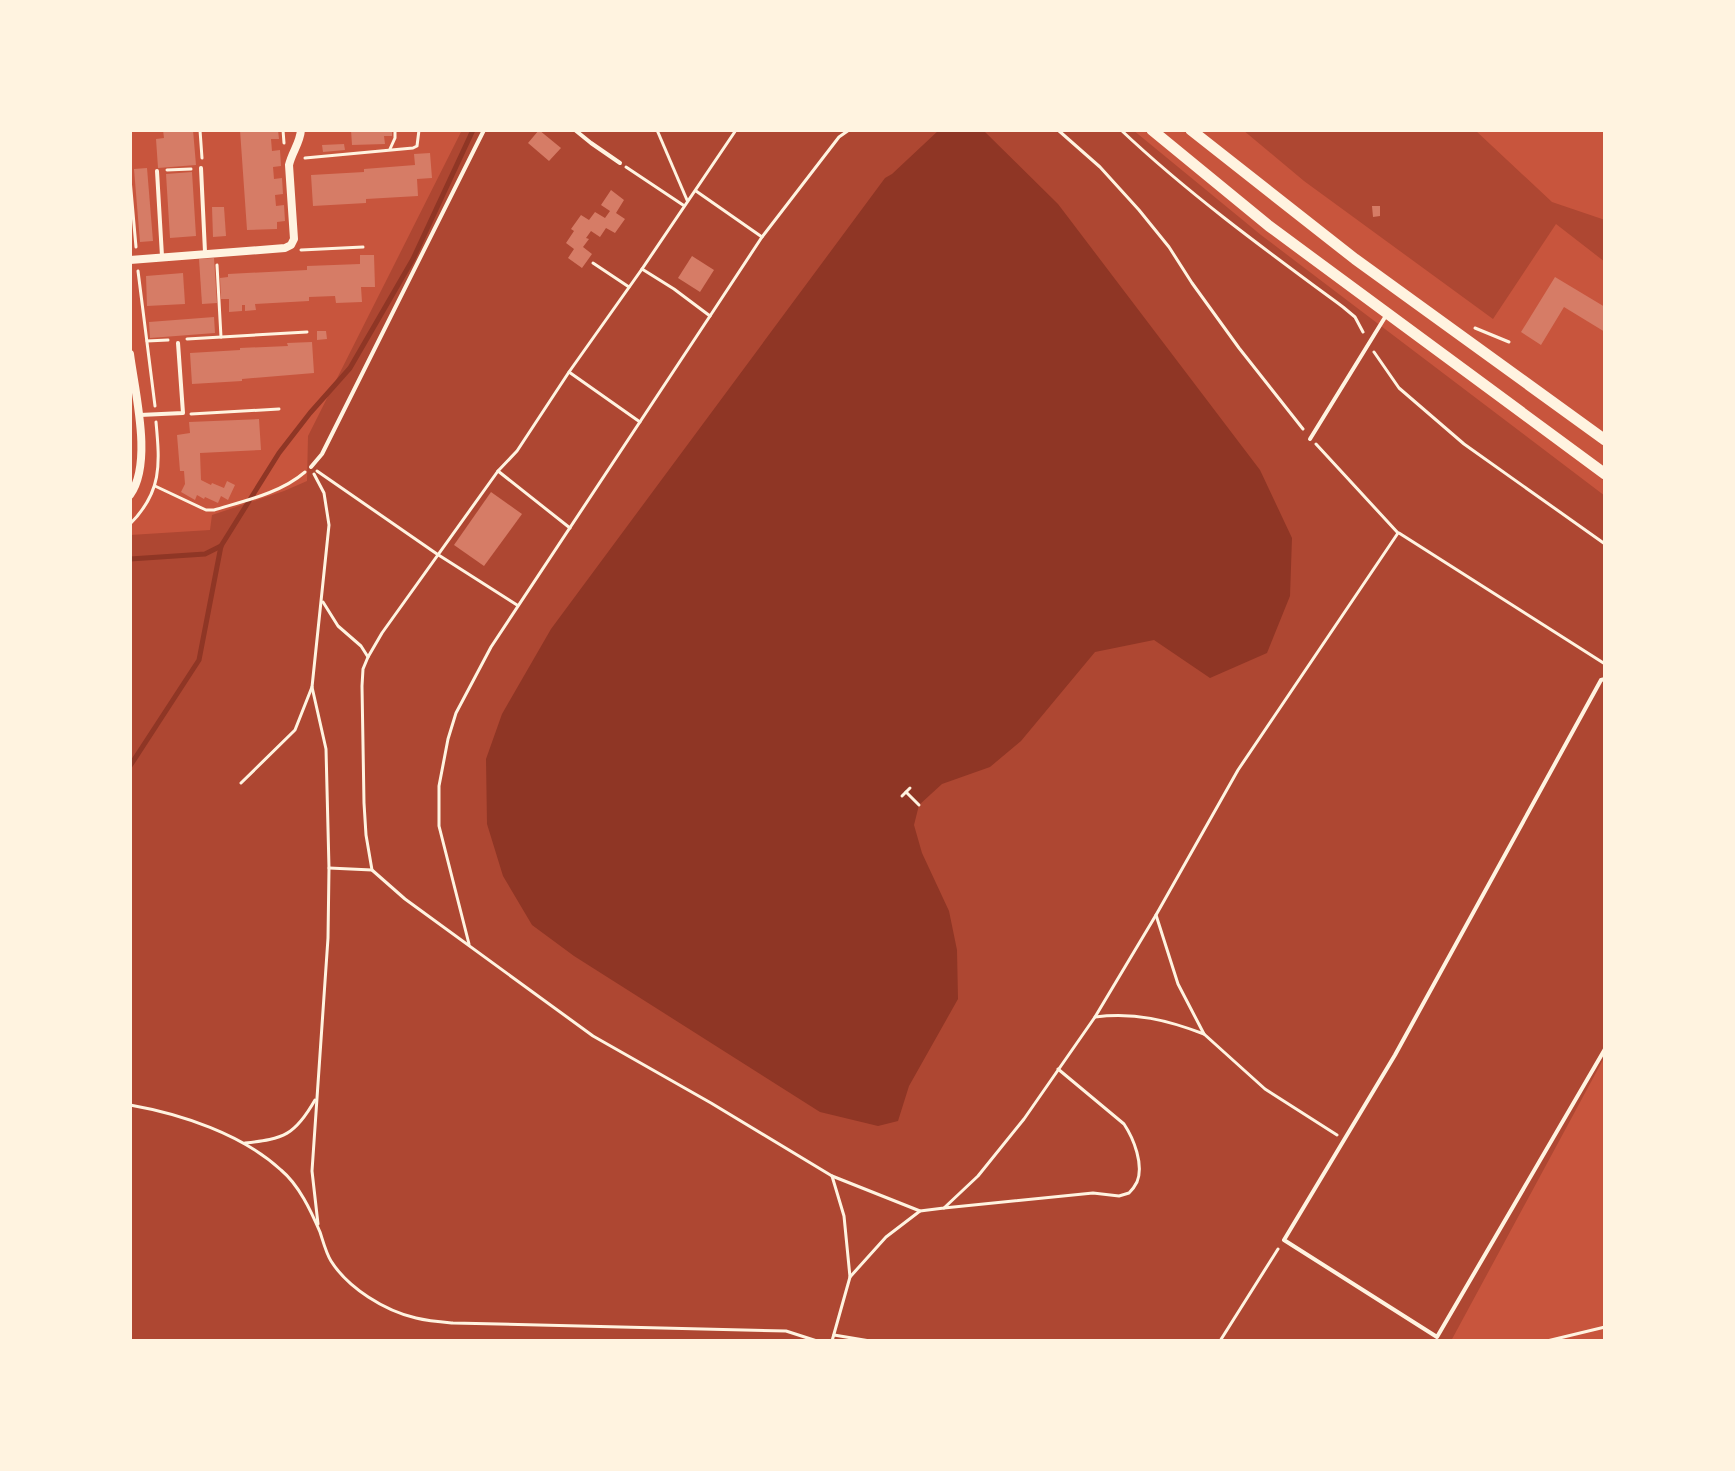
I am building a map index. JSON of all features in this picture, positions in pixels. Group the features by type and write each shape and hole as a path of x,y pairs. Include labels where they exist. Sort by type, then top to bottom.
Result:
{"main road":[{"path":"1152,130 1269,226 1605,474"},
{"path":"1191,130 1355,259 1605,440"}],"street":[{"path":"133,260 285,248 291,245 294,239 289,165 300,142 301,130"},
{"path":"130,354 141,467 130,495"}],"lane":[{"path":"311,467 322,454 484,130"},
{"path":"575,130 620,163"},
{"path":"201,168 205,254"},
{"path":"157,171 162,258"},
{"path":"1310,439 1387,314"},
{"path":"138,415 183,413 178,343"},
{"path":"1605,679 1601,680 1395,1055 1284,1240 1437,1337 1605,1049"}],"path":[{"path":"157,171 201,168 200,130"},
{"path":"283,130 284,141"},
{"path":"389,149 395,138 395,130"},
{"path":"291,158 417,146 419,130"},
{"path":"657,130 686,204"},
{"path":"372,870 366,835 362,700 363,669 368,657 437,554 498,471 517,451 736,130"},
{"path":"469,944 439,826 439,786 456,713 491,647 762,237 839,137 849,130"},
{"path":"1058,130 1100,167 1139,210 1169,247 1239,348 1310,439 1398,533 1605,664"},
{"path":"620,163 686,204"},
{"path":"130,179 133,260 147,342 159,466 155,486 143,511 130,524"},
{"path":"695,191 762,237"},
{"path":"291,245 301,250 363,247"},
{"path":"217,254 221,337"},
{"path":"593,263 629,287"},
{"path":"642,269 710,316"},
{"path":"1466,325 1509,342"},
{"path":"147,342 307,332"},
{"path":"569,372 640,422"},
{"path":"183,413 279,409"},
{"path":"155,486 206,510 214,510 275,490 296,480 311,467"},
{"path":"311,467 519,606"},
{"path":"241,783 295,730 312,687 329,525 324,493 311,467"},
{"path":"498,471 570,528"},
{"path":"944,1208 978,1176 1024,1119 1095,1017 1238,770 1398,533"},
{"path":"321,599 338,626 361,646 368,657"},
{"path":"312,687 326,749 329,868 328,938 312,1171 318,1229"},
{"path":"910,788 904,794 919,805"},
{"path":"329,868 372,870 405,899 593,1036 832,1176 920,1211 1093,1193 1119,1196 1129,1193 1137,1182 1140,1170 1129,1132 1124,1124 1058,1069"},
{"path":"1156,915 1178,984 1204,1034 1265,1089 1344,1139"},
{"path":"1095,1017 1119,1014 1161,1019 1204,1034"},
{"path":"245,1143 269,1141 288,1134 304,1120 316,1099"},
{"path":"130,1105 178,1116 245,1143 283,1171 301,1195 330,1261 352,1285 375,1302 416,1318 453,1323 786,1331 817,1341"},
{"path":"832,1176 844,1216 850,1277 832,1341"},
{"path":"850,1277 886,1237 920,1211"},
{"path":"1220,1341 1284,1240"},
{"path":"1547,1341 1605,1327"},
{"path":"834,1335 870,1341"}],"shaded area":[{"path":"462,130 1133,130 1261,235 1605,496 1605,1056 1451,1341 130,1341 130,535 210,530 212,515 307,481 308,436"},
{"path":"939,130 983,130 1058,204 1260,470 1292,538 1290,596 1267,653 1210,678 1154,640 1095,652 1021,741 990,767 942,784 919,805 914,825 922,853 949,911 957,950 958,999 909,1086 898,1121 878,1126 820,1112 574,956 532,925 503,876 487,824 486,759 502,714 551,629 885,178"},
{"path":"1243,130 1475,130 1552,202 1605,220 1605,262 1556,224 1493,319 1304,181"}],"building":[{"path":"163,130 193,130 196,165 158,168 156,139 164,138"},
{"path":"240,130 278,130 279,139 271,139 272,151 280,150 281,166 273,167 274,179 282,178 283,194 275,195 276,206 284,205 285,221 277,222 277,229 247,230"},
{"path":"351,130 392,130 392,136 384,136 385,144 352,145"},
{"path":"539,130 561,148 549,161 528,143"},
{"path":"344,144 345,150 323,152 322,145"},
{"path":"430,153 432,178 417,179 418,196 313,206 311,175 415,165 414,154"},
{"path":"147,168 153,241 140,242 134,169"},
{"path":"192,172 196,236 170,238 166,174"},
{"path":"611,190 624,200 616,213 625,219 615,233 606,228 600,237 591,231 583,247 592,254 582,268 568,258 574,249 566,243 574,231 571,229 581,215 589,220 595,212 605,218 610,211 601,205"},
{"path":"1372,206 1380,206 1380,216 1373,217"},
{"path":"212,207 224,207 226,236 213,237"},
{"path":"360,255 374,255 375,287 361,287 362,302 336,303 335,296 309,297 309,301 255,304 256,310 245,311 245,305 242,305 242,311 229,312 229,299 221,299 220,278 228,277 228,274 360,264"},
{"path":"692,256 714,270 700,292 678,278"},
{"path":"214,258 217,303 202,304 199,259"},
{"path":"183,273 185,304 147,306 146,276"},
{"path":"1555,277 1605,307 1605,332 1564,307 1541,345 1521,332"},
{"path":"214,317 215,333 150,338 149,322"},
{"path":"317,331 326,331 327,339 317,340"},
{"path":"312,342 314,373 192,384 190,353"},
{"path":"259,419 261,450 200,453 201,480 224,488 227,481 235,485 228,500 221,496 218,503 197,495 195,500 181,492 185,484 184,471 180,471 177,435 190,433 189,422"},
{"path":"491,492 522,514 484,566 454,545"}],"waterway":[{"path":"130,766 199,660 221,546 279,453 350,368 413,259 473,130"},
{"path":"130,559 205,554 221,546"}]}
